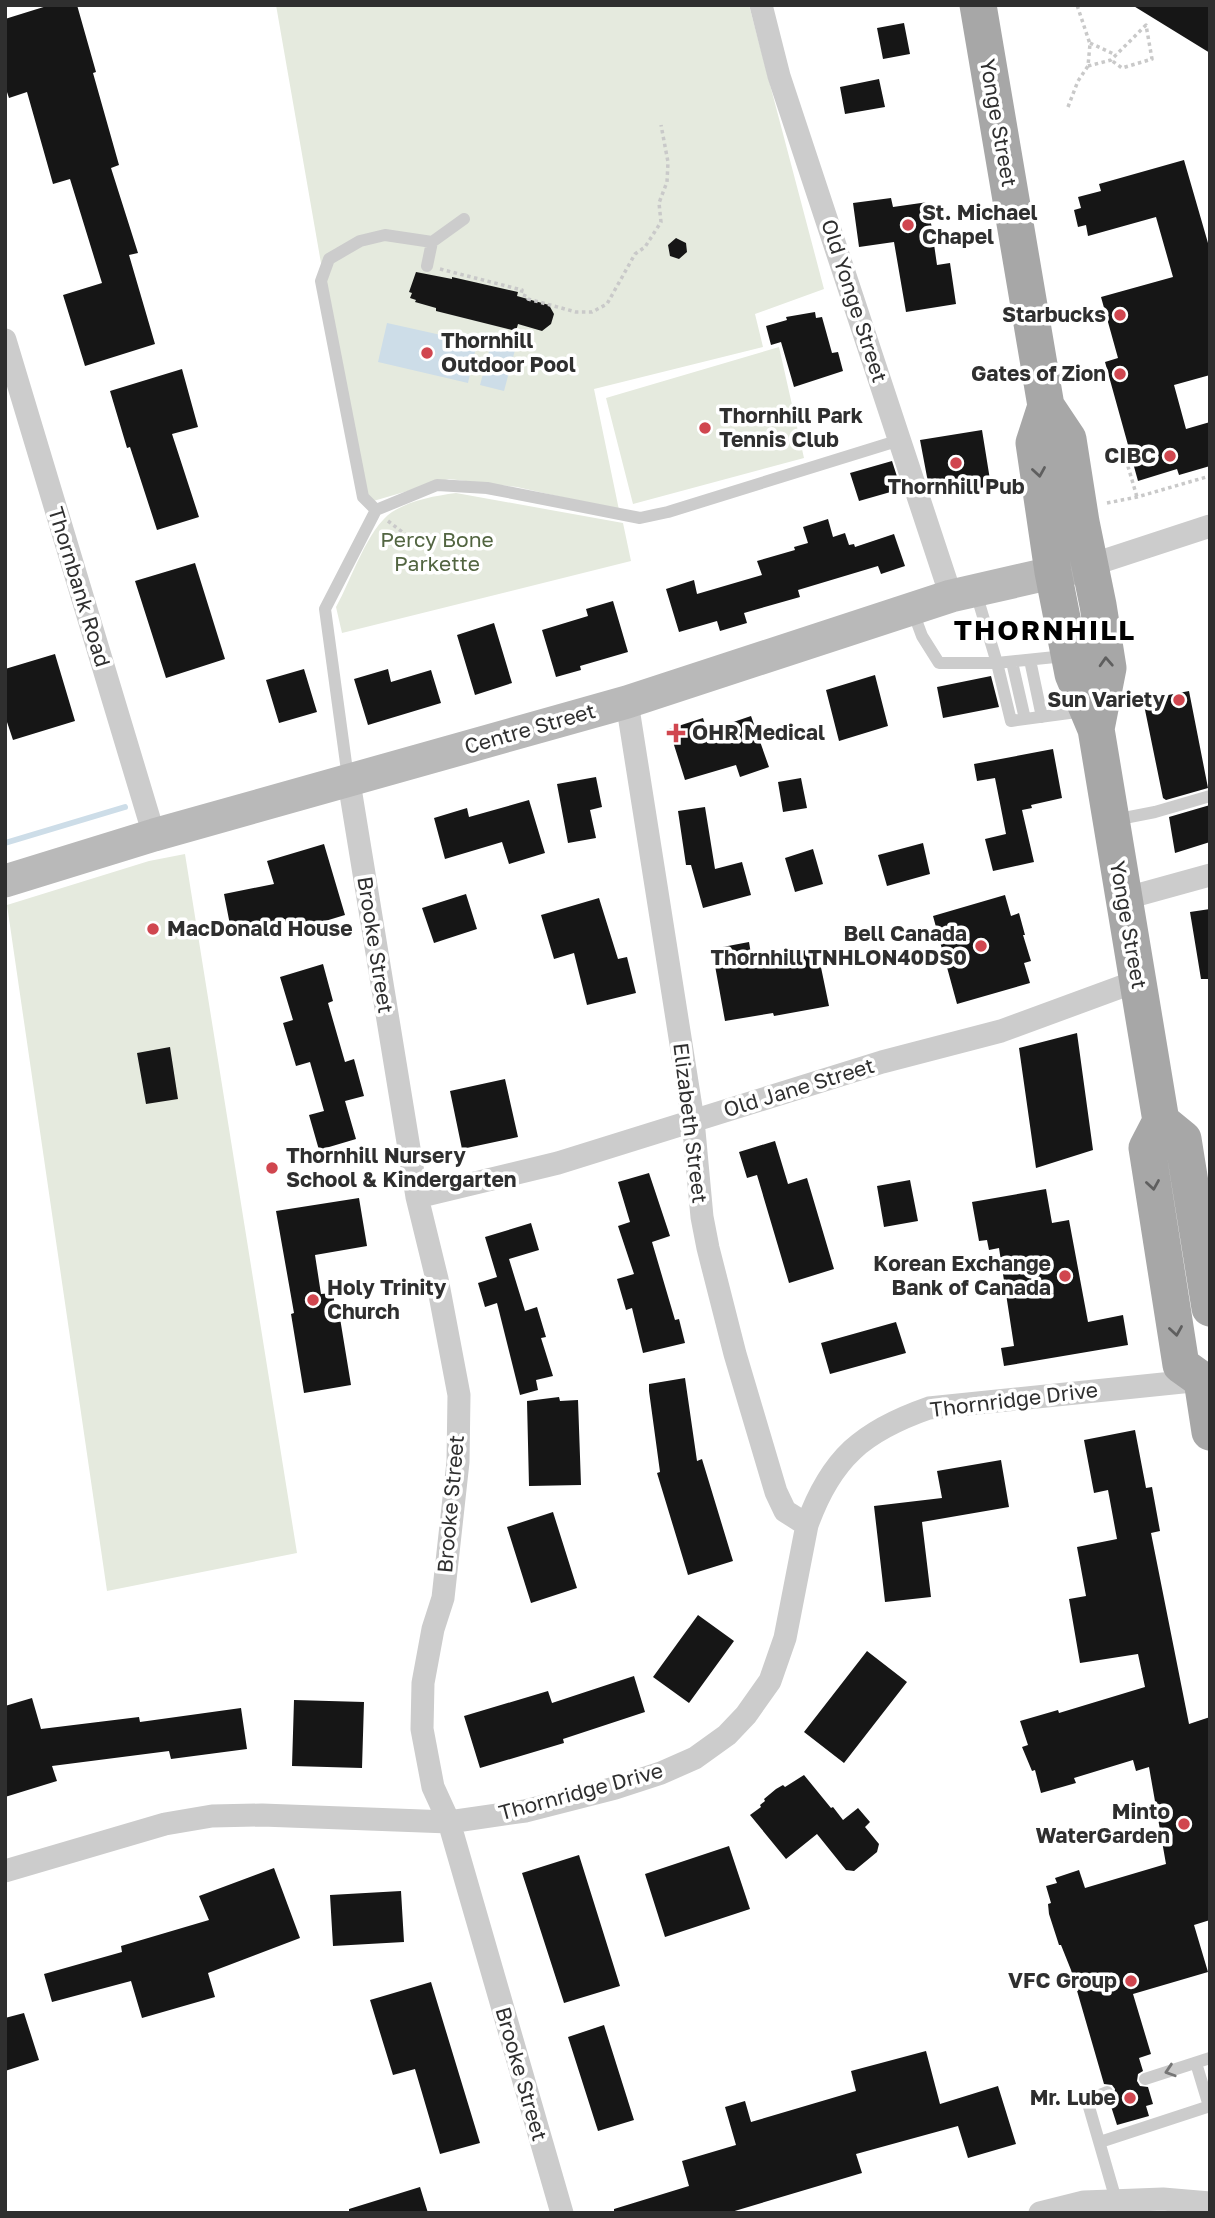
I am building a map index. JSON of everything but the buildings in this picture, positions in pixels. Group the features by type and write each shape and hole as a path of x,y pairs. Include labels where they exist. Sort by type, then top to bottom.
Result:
{"main road":[{"name":"Yonge Street","path":"978,5 1046,406 1068,439 1108,668 1092,720"},
{"name":"Yonge Street","path":"1046,406 1034,443 1054,572 1073,674 1092,720 1161,1121"},
{"name":"Centre Street","path":"5,881 154,835 626,702 963,593 1091,565"},
{"path":"1210,1308 1207,1263 1183,1139 1161,1121 1147,1148 1166,1273 1181,1365 1206,1376 1210,1432"},
{"path":"1166,1273 1207,1263"}],"street":[{"name":"Old Yonge Street","path":"761,5 779,76 900,440 963,593"},
{"name":"Thornbank Road","path":"5,340 154,835"},
{"path":"1091,565 1210,526"},
{"name":"Elizabeth Street","path":"626,702 692,1120 702,1217 708,1248 776,1492 785,1511 807,1525"},
{"name":"Brooke Street","path":"349,782 417,1197 437,1279 459,1395 458,1462 443,1598 433,1629 423,1683 422,1729 433,1787 450,1822 562,2213"},
{"path":"1123,899 1210,875"},
{"name":"Old Jane Street","path":"417,1197 558,1163 882,1062 1001,1031 1137,981"},
{"name":"Thornridge Drive","path":"5,1871 165,1824 212,1816 262,1815 450,1822 525,1811 650,1777 695,1758 727,1735 746,1715 770,1681 785,1638 807,1525 818,1497 836,1466 864,1439 902,1418 929,1408 1206,1376"},
{"path":"1040,2213 1116,2200 1163,2199 1210,2203"}],"lane":[{"path":"427,266 432,242 464,219"},
{"path":"376,510 363,497 321,281 329,259 359,242 385,235 432,242"},
{"path":"349,782 325,609 376,510 437,485 487,488 640,518 668,512 900,440"},
{"path":"963,593 997,663 1011,721 1042,717 1092,720"},
{"path":"912,608 922,635 939,663 997,663 1069,655"},
{"path":"1030,660 1042,717"},
{"path":"1012,662 1025,719"},
{"path":"1110,821 1155,812 1210,796"},
{"path":"1145,2079 1210,2058"},
{"path":"1100,2142 1209,2106 1196,2063"},
{"path":"1107,2092 1087,2100 1116,2200"}],"path":[{"path":"1068,107 1078,81 1088,66 1090,43 1077,5"},
{"path":"1088,66 1111,60 1146,25 1153,59 1122,68 1111,60"},
{"path":"1090,43 1116,55"},
{"path":"427,266 522,290 521,295 528,299 576,312 592,312 607,304 635,254 645,247 660,222 659,203 667,182 668,162 661,125"},
{"path":"1122,446 1137,497"},
{"path":"1106,503 1210,476"},
{"path":"376,510 426,551"}],"green space":[{"path":"276,5 749,5 824,289 755,314 763,347 594,389 619,510 517,487 449,479 363,504"},
{"name":"Thornhill Park Tennis Club","path":"779,347 804,458 633,504 606,398"},
{"name":"Percy Bone Parkette","path":"456,493 623,523 631,561 342,633 336,607 367,543 383,520 407,504"},
{"path":"185,854 297,1553 107,1591 7,905 149,861"}],"shaded area":[{"name":"Thornhill Outdoor Pool","path":"387,323 477,343 468,383 378,362"},
{"path":"491,344 515,350 504,391 480,385"}],"waterway":[{"path":"5,843 125,807"}],"place":[{"name":"St. Michael Chapel","path":"908,225"},
{"name":"Starbucks","path":"1120,315"},
{"name":"Thornhill Outdoor Pool","path":"427,353"},
{"name":"Gates of Zion","path":"1120,374"},
{"name":"Thornhill Park Tennis Club","path":"705,428"},
{"name":"CIBC","path":"1170,456"},
{"name":"Thornhill Pub","path":"956,463"},
{"name":"Sun Variety","path":"1179,700"},
{"name":"OHR Medical","path":"676,733"},
{"name":"MacDonald House","path":"153,929"},
{"name":"Bell Canada Thornhill TNHLON40DS0","path":"981,946"},
{"name":"Thornhill Nursery School & Kindergarten","path":"272,1168"},
{"name":"Korean Exchange Bank of Canada","path":"1065,1276"},
{"name":"Holy Trinity Church","path":"313,1300"},
{"name":"Minto WaterGarden","path":"1184,1824"},
{"name":"VFC Group","path":"1131,1981"},
{"name":"Mr. Lube","path":"1130,2098"}],"district":[{"name":"THORNHILL","path":"1045,630"}]}
